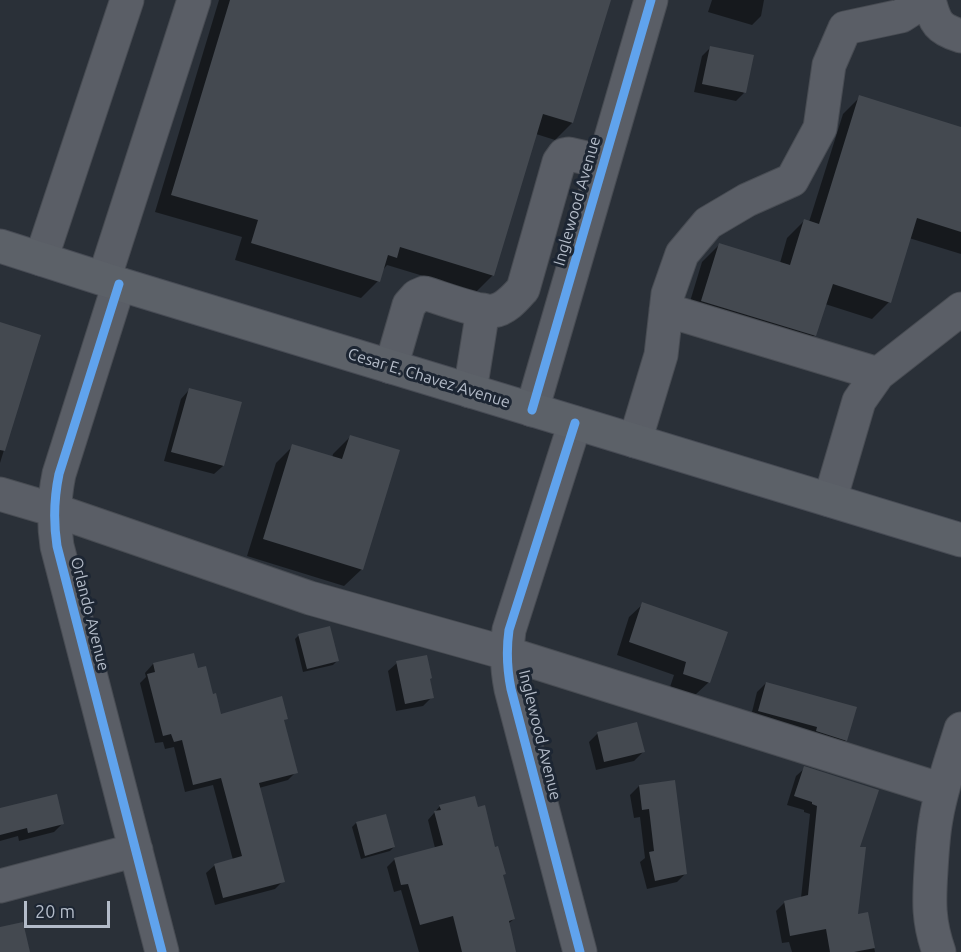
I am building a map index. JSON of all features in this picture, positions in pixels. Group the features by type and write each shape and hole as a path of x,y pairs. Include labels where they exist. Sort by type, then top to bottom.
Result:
{"main road":[{"name":"Cesar E. Chavez Avenue","path":"0,246 961,540"}],"street":[{"path":"41,259 127,0"},
{"name":"Orlando Avenue","path":"162,952 57,546 54,528 54,494 112,282 194,0"},
{"name":"Inglewood Avenue","path":"532,410 651,0"},
{"path":"635,441 661,355 668,294 682,254 708,222 747,200 792,180 820,128 829,65 845,28 901,16 928,0 933,18 939,27 961,36"},
{"path":"391,367 409,305 417,296 424,293 492,311 514,300 523,289 559,162 564,155 569,154 604,162"},
{"path":"830,500 859,401 878,374 961,309"},
{"path":"470,391 483,310"},
{"path":"666,310 878,374"},
{"name":"Inglewood Avenue","path":"575,423 509,630 506,653 511,689 580,952"},
{"path":"0,494 54,510 310,598 506,653 942,790"},
{"path":"939,952 929,904 933,843 942,790 961,729"},
{"path":"0,886 136,850"}],"building":[{"path":"230,0 611,0 573,123 543,114 494,276 400,247 397,258 388,255 380,282 251,243 258,220 171,195"},
{"path":"710,46 754,55 746,93 702,84"},
{"path":"859,95 961,127 961,232 917,218 891,303 833,284 816,336 701,301 719,243 790,265 804,219 819,224"},
{"path":"0,322 41,335 5,451 0,450"},
{"path":"189,388 242,402 224,466 171,452"},
{"path":"350,435 400,450 363,570 263,539 292,444 342,459"},
{"path":"642,602 728,632 710,683 683,674 686,662 629,642"},
{"path":"330,626 339,661 307,669 298,634"},
{"path":"194,653 198,668 206,666 221,714 282,696 288,719 284,720 298,773 259,783 285,882 223,898 214,864 242,856 221,778 193,785 182,740 174,742 171,734 163,736 147,674 155,672 153,663"},
{"path":"427,655 434,698 405,704 396,661"},
{"path":"766,682 857,707 847,741 816,731 817,727 758,711"},
{"path":"637,722 645,752 604,762 597,732"},
{"path":"804,766 879,790 860,847 866,847 858,914 868,912 875,948 854,952 830,952 826,929 790,936 784,901 808,895 817,806 794,796"},
{"path":"675,780 687,874 655,881 649,852 654,851 649,809 642,810 639,785"},
{"path":"57,794 64,824 28,833 27,828 0,835 0,808"},
{"path":"475,796 478,807 485,805 495,847 498,846 506,874 503,875 515,919 509,921 516,952 462,952 453,916 420,925 408,884 401,885 394,858 443,845 434,811 441,810 439,805"},
{"path":"386,814 395,847 365,856 356,822"},
{"path":"23,922 30,952 0,952 0,927"}],"cycle path":[{"path":"532,410 651,0"},
{"path":"119,284 59,474 55,500 55,527 57,546 162,952"},
{"path":"575,423 509,630 507,653 511,689 580,952"}]}
